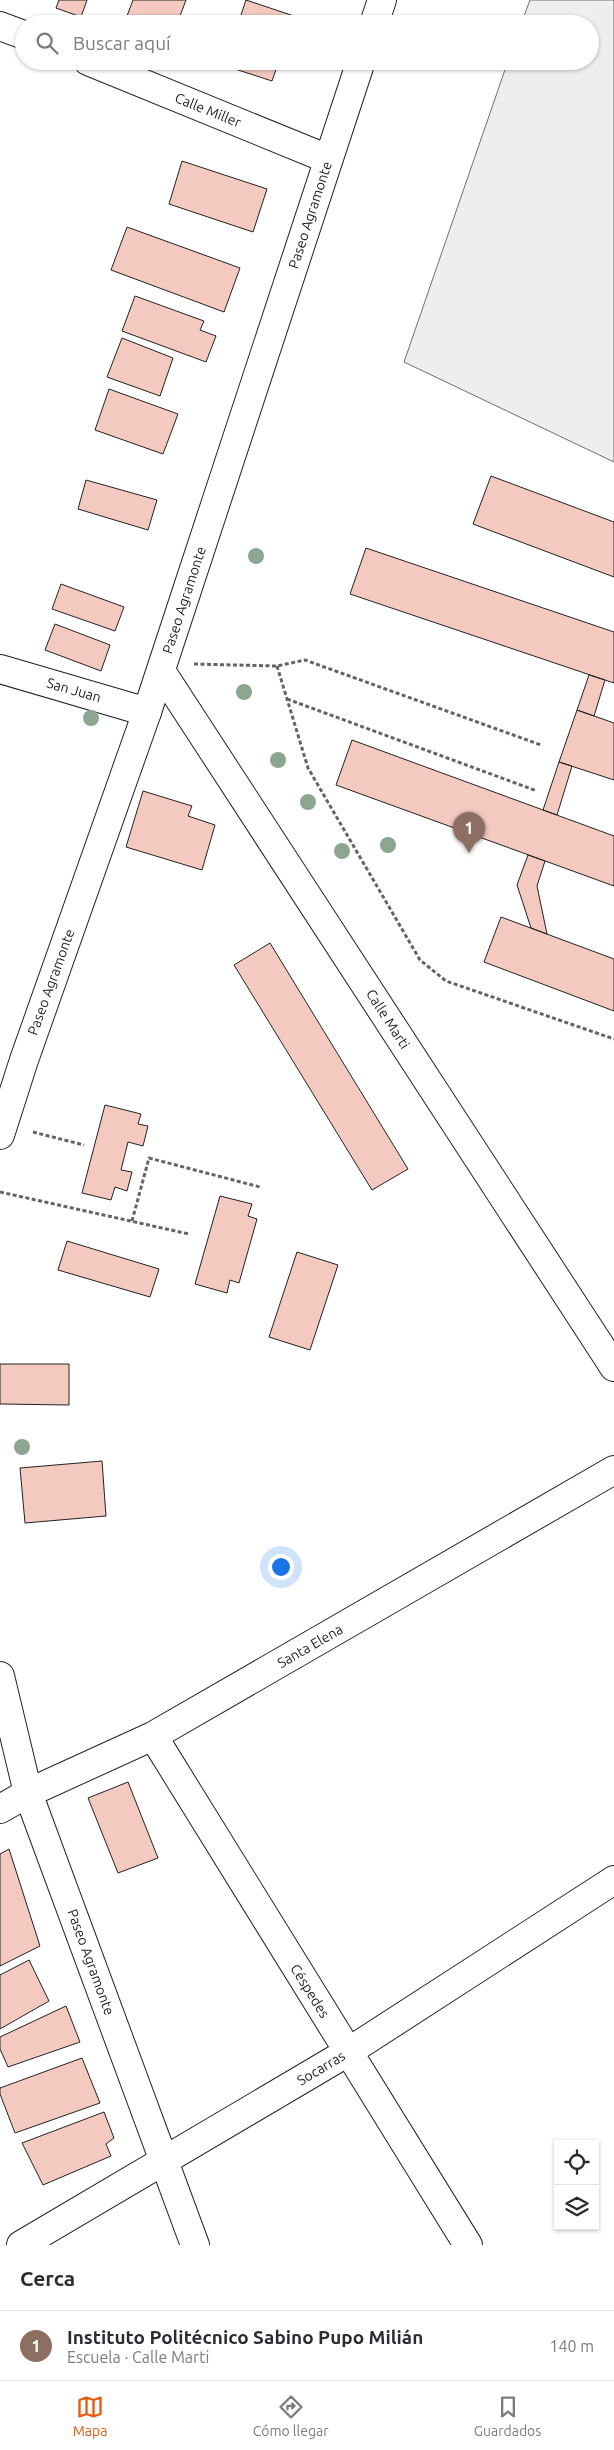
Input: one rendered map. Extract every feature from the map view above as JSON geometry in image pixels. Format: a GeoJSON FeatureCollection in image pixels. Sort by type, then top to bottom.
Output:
{"type":"FeatureCollection","features":[{"type":"Feature","properties":{"kind":"street"},"geometry":{"type":"LineString","coordinates":[[377,15],[382,0]]}},
{"type":"Feature","properties":{"kind":"street"},"geometry":{"type":"LineString","coordinates":[[0,26],[15,32]]}},
{"type":"Feature","properties":{"kind":"street","name":"Calle Miller"},"geometry":{"type":"LineString","coordinates":[[110,70],[328,159]]}},
{"type":"Feature","properties":{"kind":"street","name":"Paseo Agramonte"},"geometry":{"type":"LineString","coordinates":[[2,1130],[24,1060],[147,712],[359,70]]}},
{"type":"Feature","properties":{"kind":"street","name":"Calle Marti"},"geometry":{"type":"LineString","coordinates":[[163,663],[614,1367]]}},
{"type":"Feature","properties":{"kind":"street","name":"San Juan"},"geometry":{"type":"LineString","coordinates":[[0,669],[147,712]]}},
{"type":"Feature","properties":{"kind":"street","name":"Santa Elena"},"geometry":{"type":"LineString","coordinates":[[0,1809],[28,1793],[153,1736],[614,1470]]}},
{"type":"Feature","properties":{"kind":"street","name":"Paseo Agramonte"},"geometry":{"type":"LineString","coordinates":[[0,1676],[28,1793],[195,2245]]}},
{"type":"Feature","properties":{"kind":"street","name":"Céspedes"},"geometry":{"type":"LineString","coordinates":[[153,1736],[468,2245]]}},
{"type":"Feature","properties":{"kind":"street","name":"Socarras"},"geometry":{"type":"LineString","coordinates":[[21,2245],[348,2052],[614,1880]]}},
{"type":"Feature","properties":{"kind":"path"},"geometry":{"type":"LineString","coordinates":[[163,663],[277,666],[305,660],[541,745]]}},
{"type":"Feature","properties":{"kind":"path"},"geometry":{"type":"LineString","coordinates":[[277,666],[308,768],[420,960],[446,981],[614,1039]]}},
{"type":"Feature","properties":{"kind":"path"},"geometry":{"type":"LineString","coordinates":[[287,699],[536,791]]}},
{"type":"Feature","properties":{"kind":"path"},"geometry":{"type":"LineString","coordinates":[[2,1130],[84,1145]]}},
{"type":"Feature","properties":{"kind":"path"},"geometry":{"type":"LineString","coordinates":[[132,1221],[149,1158],[260,1187]]}},
{"type":"Feature","properties":{"kind":"path"},"geometry":{"type":"LineString","coordinates":[[0,1192],[189,1234]]}},
{"type":"Feature","properties":{"kind":"shaded area"},"geometry":{"type":"Polygon","coordinates":[[[530,0],[614,0],[614,462],[404,362],[505,70],[599,70],[599,15],[524,15],[530,0]]]}},
{"type":"Feature","properties":{"kind":"building"},"geometry":{"type":"Polygon","coordinates":[[[59,0],[87,0],[82,15],[75,15],[56,8],[59,0]]]}},
{"type":"Feature","properties":{"kind":"building"},"geometry":{"type":"Polygon","coordinates":[[[133,0],[186,0],[180,15],[127,15],[133,0]]]}},
{"type":"Feature","properties":{"kind":"building"},"geometry":{"type":"Polygon","coordinates":[[[246,0],[291,15],[241,15],[246,0]]]}},
{"type":"Feature","properties":{"kind":"building"},"geometry":{"type":"Polygon","coordinates":[[[238,70],[276,70],[272,81],[238,70]]]}},
{"type":"Feature","properties":{"kind":"building"},"geometry":{"type":"Polygon","coordinates":[[[182,161],[267,189],[253,232],[169,204],[182,161]]]}},
{"type":"Feature","properties":{"kind":"building"},"geometry":{"type":"Polygon","coordinates":[[[127,227],[240,268],[224,312],[111,270],[127,227]]]}},
{"type":"Feature","properties":{"kind":"building"},"geometry":{"type":"Polygon","coordinates":[[[135,296],[204,321],[200,330],[216,336],[206,362],[122,331],[135,296]]]}},
{"type":"Feature","properties":{"kind":"building"},"geometry":{"type":"Polygon","coordinates":[[[122,338],[173,358],[160,396],[107,377],[122,338]]]}},
{"type":"Feature","properties":{"kind":"building"},"geometry":{"type":"Polygon","coordinates":[[[109,389],[178,414],[163,454],[95,430],[109,389]]]}},
{"type":"Feature","properties":{"kind":"building"},"geometry":{"type":"Polygon","coordinates":[[[491,476],[614,522],[614,577],[473,524],[491,476]]]}},
{"type":"Feature","properties":{"kind":"building"},"geometry":{"type":"Polygon","coordinates":[[[86,480],[157,500],[148,530],[78,509],[86,480]]]}},
{"type":"Feature","properties":{"kind":"building"},"geometry":{"type":"Polygon","coordinates":[[[366,548],[614,632],[614,683],[350,594],[366,548]]]}},
{"type":"Feature","properties":{"kind":"building"},"geometry":{"type":"Polygon","coordinates":[[[61,584],[124,607],[115,631],[52,609],[61,584]]]}},
{"type":"Feature","properties":{"kind":"building"},"geometry":{"type":"Polygon","coordinates":[[[55,624],[110,645],[101,671],[45,650],[55,624]]]}},
{"type":"Feature","properties":{"kind":"building"},"geometry":{"type":"Polygon","coordinates":[[[589,675],[605,680],[594,716],[577,710],[589,675]]]}},
{"type":"Feature","properties":{"kind":"building"},"geometry":{"type":"Polygon","coordinates":[[[577,710],[614,723],[614,780],[559,762],[577,710]]]}},
{"type":"Feature","properties":{"kind":"building"},"geometry":{"type":"Polygon","coordinates":[[[352,740],[614,836],[614,886],[336,785],[352,740]]]}},
{"type":"Feature","properties":{"kind":"building"},"geometry":{"type":"Polygon","coordinates":[[[559,762],[572,766],[557,815],[543,810],[559,762]]]}},
{"type":"Feature","properties":{"kind":"building"},"geometry":{"type":"Polygon","coordinates":[[[143,791],[192,806],[188,816],[215,825],[202,870],[126,847],[143,791]]]}},
{"type":"Feature","properties":{"kind":"building"},"geometry":{"type":"Polygon","coordinates":[[[528,855],[545,861],[537,886],[547,934],[531,928],[517,885],[528,855]]]}},
{"type":"Feature","properties":{"kind":"building"},"geometry":{"type":"Polygon","coordinates":[[[501,917],[614,959],[614,1011],[484,962],[501,917]]]}},
{"type":"Feature","properties":{"kind":"building"},"geometry":{"type":"Polygon","coordinates":[[[270,943],[408,1169],[372,1190],[234,965],[270,943]]]}},
{"type":"Feature","properties":{"kind":"building"},"geometry":{"type":"Polygon","coordinates":[[[105,1105],[141,1114],[138,1124],[148,1126],[143,1146],[128,1142],[121,1170],[132,1172],[127,1191],[115,1187],[111,1200],[82,1193],[105,1105]]]}},
{"type":"Feature","properties":{"kind":"building"},"geometry":{"type":"Polygon","coordinates":[[[220,1196],[252,1204],[248,1216],[257,1219],[239,1283],[230,1280],[227,1293],[195,1284],[220,1196]]]}},
{"type":"Feature","properties":{"kind":"building"},"geometry":{"type":"Polygon","coordinates":[[[67,1241],[159,1269],[150,1297],[58,1270],[67,1241]]]}},
{"type":"Feature","properties":{"kind":"building"},"geometry":{"type":"Polygon","coordinates":[[[297,1252],[338,1265],[310,1350],[269,1337],[297,1252]]]}},
{"type":"Feature","properties":{"kind":"building"},"geometry":{"type":"Polygon","coordinates":[[[0,1364],[69,1364],[69,1405],[0,1404],[0,1364]]]}},
{"type":"Feature","properties":{"kind":"building"},"geometry":{"type":"Polygon","coordinates":[[[102,1461],[106,1516],[25,1523],[20,1468],[102,1461]]]}},
{"type":"Feature","properties":{"kind":"building"},"geometry":{"type":"Polygon","coordinates":[[[128,1782],[158,1858],[118,1873],[88,1798],[128,1782]]]}},
{"type":"Feature","properties":{"kind":"building"},"geometry":{"type":"Polygon","coordinates":[[[9,1849],[40,1946],[0,1966],[0,1854],[9,1849]]]}},
{"type":"Feature","properties":{"kind":"building"},"geometry":{"type":"Polygon","coordinates":[[[29,1960],[49,2001],[0,2029],[0,1975],[29,1960]]]}},
{"type":"Feature","properties":{"kind":"building"},"geometry":{"type":"Polygon","coordinates":[[[66,2006],[80,2042],[8,2067],[0,2049],[0,2037],[66,2006]]]}},
{"type":"Feature","properties":{"kind":"building"},"geometry":{"type":"Polygon","coordinates":[[[82,2058],[100,2103],[15,2133],[0,2094],[0,2088],[82,2058]]]}},
{"type":"Feature","properties":{"kind":"building"},"geometry":{"type":"Polygon","coordinates":[[[104,2112],[114,2138],[106,2144],[111,2156],[43,2185],[22,2143],[104,2112]]]}},
{"type":"Feature","properties":{"kind":"place","name":"Instituto Politécnico Sabino Pupo Milián"},"geometry":{"type":"Point","coordinates":[469,853]}}]}
